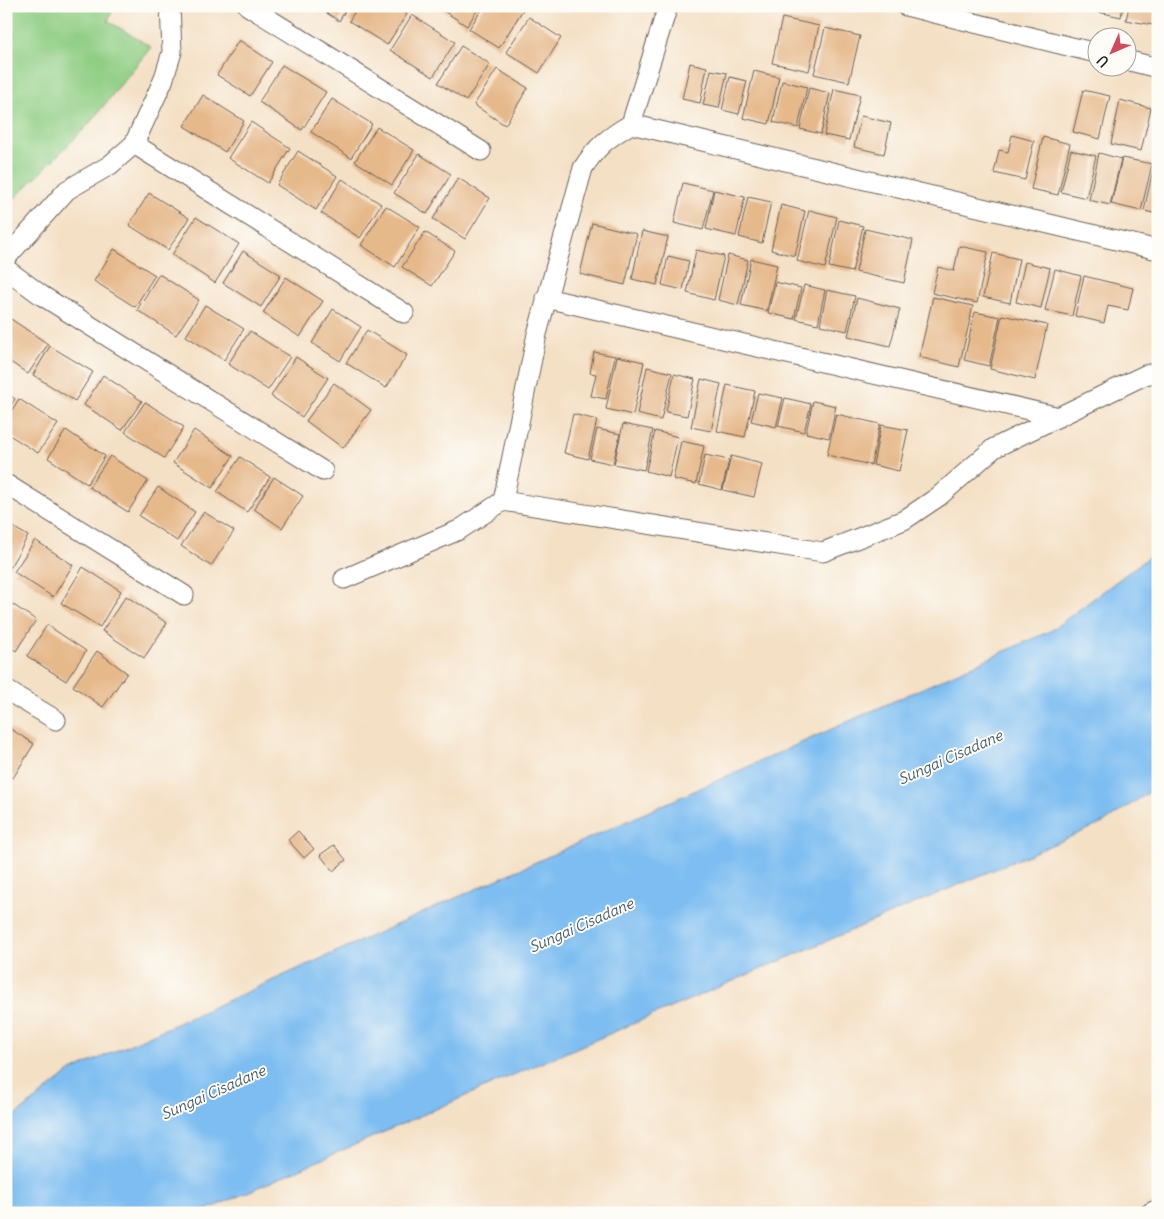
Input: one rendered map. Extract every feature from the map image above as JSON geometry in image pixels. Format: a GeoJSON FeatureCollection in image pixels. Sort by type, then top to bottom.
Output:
{"type":"FeatureCollection","features":[{"type":"Feature","properties":{"kind":"street"},"geometry":{"type":"LineString","coordinates":[[6,258],[67,190],[110,165],[134,144],[162,81],[172,52],[170,6]]}},
{"type":"Feature","properties":{"kind":"street"},"geometry":{"type":"LineString","coordinates":[[248,6],[481,151]]}},
{"type":"Feature","properties":{"kind":"street"},"geometry":{"type":"LineString","coordinates":[[503,501],[537,334],[583,168],[593,153],[612,135],[631,124],[668,6]]}},
{"type":"Feature","properties":{"kind":"street"},"geometry":{"type":"LineString","coordinates":[[906,6],[1086,51]]}},
{"type":"Feature","properties":{"kind":"street"},"geometry":{"type":"LineString","coordinates":[[1136,62],[1158,68]]}},
{"type":"Feature","properties":{"kind":"street"},"geometry":{"type":"LineString","coordinates":[[631,124],[1158,250]]}},
{"type":"Feature","properties":{"kind":"street"},"geometry":{"type":"LineString","coordinates":[[134,144],[404,314]]}},
{"type":"Feature","properties":{"kind":"street"},"geometry":{"type":"LineString","coordinates":[[6,269],[41,294],[323,471]]}},
{"type":"Feature","properties":{"kind":"street"},"geometry":{"type":"LineString","coordinates":[[546,298],[1059,417]]}},
{"type":"Feature","properties":{"kind":"street"},"geometry":{"type":"LineString","coordinates":[[344,579],[459,530],[503,501],[823,552],[904,520],[938,497],[994,448],[1145,375],[1158,372]]}},
{"type":"Feature","properties":{"kind":"street"},"geometry":{"type":"LineString","coordinates":[[6,484],[184,595]]}},
{"type":"Feature","properties":{"kind":"street"},"geometry":{"type":"LineString","coordinates":[[6,690],[56,720]]}},
{"type":"Feature","properties":{"kind":"street"},"geometry":{"type":"LineString","coordinates":[[1150,1213],[1158,1209]]}},
{"type":"Feature","properties":{"kind":"green space"},"geometry":{"type":"Polygon","coordinates":[[[6,6],[114,6],[108,21],[151,47],[88,125],[6,207],[6,6]]]}},
{"type":"Feature","properties":{"kind":"water","name":"Sungai Cisadane"},"geometry":{"type":"Polygon","coordinates":[[[1158,550],[1158,786],[1103,823],[520,1072],[200,1213],[6,1213],[6,1123],[71,1071],[1052,630],[1158,550]]]}},
{"type":"Feature","properties":{"kind":"building"},"geometry":{"type":"Polygon","coordinates":[[[316,6],[348,6],[339,21],[316,6]]]}},
{"type":"Feature","properties":{"kind":"building"},"geometry":{"type":"Polygon","coordinates":[[[358,6],[395,6],[407,14],[387,45],[349,21],[358,6]]]}},
{"type":"Feature","properties":{"kind":"building"},"geometry":{"type":"Polygon","coordinates":[[[436,6],[480,6],[467,26],[436,6]]]}},
{"type":"Feature","properties":{"kind":"building"},"geometry":{"type":"Polygon","coordinates":[[[484,6],[520,6],[524,8],[499,48],[469,29],[484,6]]]}},
{"type":"Feature","properties":{"kind":"building"},"geometry":{"type":"Polygon","coordinates":[[[1095,6],[1123,6],[1121,17],[1094,11],[1095,6]]]}},
{"type":"Feature","properties":{"kind":"building"},"geometry":{"type":"Polygon","coordinates":[[[1129,6],[1157,6],[1153,25],[1126,20],[1129,6]]]}},
{"type":"Feature","properties":{"kind":"building"},"geometry":{"type":"Polygon","coordinates":[[[412,15],[455,42],[433,77],[390,50],[412,15]]]}},
{"type":"Feature","properties":{"kind":"building"},"geometry":{"type":"Polygon","coordinates":[[[529,17],[561,38],[539,73],[506,52],[529,17]]]}},
{"type":"Feature","properties":{"kind":"building"},"geometry":{"type":"Polygon","coordinates":[[[782,18],[819,26],[809,71],[772,63],[782,18]]]}},
{"type":"Feature","properties":{"kind":"building"},"geometry":{"type":"Polygon","coordinates":[[[825,28],[860,36],[849,82],[814,74],[825,28]]]}},
{"type":"Feature","properties":{"kind":"building"},"geometry":{"type":"Polygon","coordinates":[[[239,40],[272,62],[250,96],[217,75],[239,40]]]}},
{"type":"Feature","properties":{"kind":"building"},"geometry":{"type":"Polygon","coordinates":[[[461,46],[490,64],[466,101],[438,83],[461,46]]]}},
{"type":"Feature","properties":{"kind":"building"},"geometry":{"type":"Polygon","coordinates":[[[690,63],[707,67],[700,103],[682,99],[690,63]]]}},
{"type":"Feature","properties":{"kind":"building"},"geometry":{"type":"Polygon","coordinates":[[[282,65],[326,92],[302,130],[259,102],[282,65]]]}},
{"type":"Feature","properties":{"kind":"building"},"geometry":{"type":"Polygon","coordinates":[[[497,69],[528,88],[505,125],[474,105],[497,69]]]}},
{"type":"Feature","properties":{"kind":"building"},"geometry":{"type":"Polygon","coordinates":[[[711,70],[727,73],[719,108],[703,105],[711,70]]]}},
{"type":"Feature","properties":{"kind":"building"},"geometry":{"type":"Polygon","coordinates":[[[754,71],[779,77],[769,124],[743,118],[754,71]]]}},
{"type":"Feature","properties":{"kind":"building"},"geometry":{"type":"Polygon","coordinates":[[[730,77],[747,81],[739,114],[722,110],[730,77]]]}},
{"type":"Feature","properties":{"kind":"building"},"geometry":{"type":"Polygon","coordinates":[[[782,81],[807,87],[798,128],[773,122],[782,81]]]}},
{"type":"Feature","properties":{"kind":"building"},"geometry":{"type":"Polygon","coordinates":[[[809,88],[830,93],[821,134],[800,129],[809,88]]]}},
{"type":"Feature","properties":{"kind":"building"},"geometry":{"type":"Polygon","coordinates":[[[834,89],[860,95],[849,140],[824,135],[834,89]]]}},
{"type":"Feature","properties":{"kind":"building"},"geometry":{"type":"Polygon","coordinates":[[[1083,90],[1110,96],[1100,139],[1073,132],[1083,90]]]}},
{"type":"Feature","properties":{"kind":"building"},"geometry":{"type":"Polygon","coordinates":[[[203,95],[244,121],[225,152],[184,126],[203,95]]]}},
{"type":"Feature","properties":{"kind":"building"},"geometry":{"type":"Polygon","coordinates":[[[332,99],[372,124],[351,158],[311,132],[332,99]]]}},
{"type":"Feature","properties":{"kind":"building"},"geometry":{"type":"Polygon","coordinates":[[[1120,100],[1151,108],[1141,151],[1111,144],[1120,100]]]}},
{"type":"Feature","properties":{"kind":"building"},"geometry":{"type":"Polygon","coordinates":[[[861,116],[891,123],[884,154],[854,147],[861,116]]]}},
{"type":"Feature","properties":{"kind":"building"},"geometry":{"type":"Polygon","coordinates":[[[251,122],[290,148],[268,183],[228,158],[251,122]]]}},
{"type":"Feature","properties":{"kind":"building"},"geometry":{"type":"Polygon","coordinates":[[[377,127],[414,150],[392,185],[355,161],[377,127]]]}},
{"type":"Feature","properties":{"kind":"building"},"geometry":{"type":"Polygon","coordinates":[[[1012,135],[1034,141],[1025,180],[994,173],[999,150],[1008,152],[1012,135]]]}},
{"type":"Feature","properties":{"kind":"building"},"geometry":{"type":"Polygon","coordinates":[[[1043,137],[1070,144],[1058,195],[1031,189],[1043,137]]]}},
{"type":"Feature","properties":{"kind":"building"},"geometry":{"type":"Polygon","coordinates":[[[1071,150],[1096,156],[1086,198],[1061,192],[1071,150]]]}},
{"type":"Feature","properties":{"kind":"building"},"geometry":{"type":"Polygon","coordinates":[[[298,151],[337,176],[316,210],[277,185],[298,151]]]}},
{"type":"Feature","properties":{"kind":"building"},"geometry":{"type":"Polygon","coordinates":[[[1099,153],[1121,159],[1110,205],[1089,200],[1099,153]]]}},
{"type":"Feature","properties":{"kind":"building"},"geometry":{"type":"Polygon","coordinates":[[[419,154],[451,174],[427,214],[394,193],[419,154]]]}},
{"type":"Feature","properties":{"kind":"building"},"geometry":{"type":"Polygon","coordinates":[[[1122,158],[1152,164],[1141,211],[1111,204],[1122,158]]]}},
{"type":"Feature","properties":{"kind":"building"},"geometry":{"type":"Polygon","coordinates":[[[1155,160],[1158,161],[1158,214],[1144,211],[1155,160]]]}},
{"type":"Feature","properties":{"kind":"building"},"geometry":{"type":"Polygon","coordinates":[[[458,178],[490,198],[465,239],[433,219],[458,178]]]}},
{"type":"Feature","properties":{"kind":"building"},"geometry":{"type":"Polygon","coordinates":[[[342,179],[381,204],[360,238],[321,213],[342,179]]]}},
{"type":"Feature","properties":{"kind":"building"},"geometry":{"type":"Polygon","coordinates":[[[683,183],[713,190],[703,230],[674,223],[683,183]]]}},
{"type":"Feature","properties":{"kind":"building"},"geometry":{"type":"Polygon","coordinates":[[[714,190],[745,197],[736,236],[706,229],[714,190]]]}},
{"type":"Feature","properties":{"kind":"building"},"geometry":{"type":"Polygon","coordinates":[[[149,193],[189,218],[168,250],[129,225],[149,193]]]}},
{"type":"Feature","properties":{"kind":"building"},"geometry":{"type":"Polygon","coordinates":[[[748,197],[771,202],[762,243],[739,237],[748,197]]]}},
{"type":"Feature","properties":{"kind":"building"},"geometry":{"type":"Polygon","coordinates":[[[781,205],[805,211],[795,256],[771,250],[781,205]]]}},
{"type":"Feature","properties":{"kind":"building"},"geometry":{"type":"Polygon","coordinates":[[[386,206],[420,227],[395,267],[361,245],[386,206]]]}},
{"type":"Feature","properties":{"kind":"building"},"geometry":{"type":"Polygon","coordinates":[[[809,210],[837,217],[825,268],[797,261],[809,210]]]}},
{"type":"Feature","properties":{"kind":"building"},"geometry":{"type":"Polygon","coordinates":[[[196,217],[239,244],[215,283],[172,255],[196,217]]]}},
{"type":"Feature","properties":{"kind":"building"},"geometry":{"type":"Polygon","coordinates":[[[839,220],[863,226],[852,272],[829,267],[839,220]]]}},
{"type":"Feature","properties":{"kind":"building"},"geometry":{"type":"Polygon","coordinates":[[[592,223],[637,234],[625,285],[580,274],[592,223]]]}},
{"type":"Feature","properties":{"kind":"building"},"geometry":{"type":"Polygon","coordinates":[[[865,229],[913,240],[904,283],[856,272],[865,229]]]}},
{"type":"Feature","properties":{"kind":"building"},"geometry":{"type":"Polygon","coordinates":[[[642,231],[668,237],[657,285],[632,279],[642,231]]]}},
{"type":"Feature","properties":{"kind":"building"},"geometry":{"type":"Polygon","coordinates":[[[425,232],[455,251],[432,286],[402,267],[425,232]]]}},
{"type":"Feature","properties":{"kind":"building"},"geometry":{"type":"Polygon","coordinates":[[[959,246],[988,252],[977,303],[932,293],[938,267],[954,271],[959,246]]]}},
{"type":"Feature","properties":{"kind":"building"},"geometry":{"type":"Polygon","coordinates":[[[114,249],[155,275],[135,307],[94,281],[114,249]]]}},
{"type":"Feature","properties":{"kind":"building"},"geometry":{"type":"Polygon","coordinates":[[[696,250],[724,256],[714,300],[687,293],[696,250]]]}},
{"type":"Feature","properties":{"kind":"building"},"geometry":{"type":"Polygon","coordinates":[[[243,251],[281,275],[261,307],[223,283],[243,251]]]}},
{"type":"Feature","properties":{"kind":"building"},"geometry":{"type":"Polygon","coordinates":[[[993,253],[1019,259],[1010,303],[983,297],[993,253]]]}},
{"type":"Feature","properties":{"kind":"building"},"geometry":{"type":"Polygon","coordinates":[[[728,255],[748,260],[738,305],[718,300],[728,255]]]}},
{"type":"Feature","properties":{"kind":"building"},"geometry":{"type":"Polygon","coordinates":[[[668,256],[689,261],[683,290],[662,285],[668,256]]]}},
{"type":"Feature","properties":{"kind":"building"},"geometry":{"type":"Polygon","coordinates":[[[751,259],[777,265],[767,311],[741,305],[751,259]]]}},
{"type":"Feature","properties":{"kind":"building"},"geometry":{"type":"Polygon","coordinates":[[[1025,262],[1050,268],[1041,308],[1016,302],[1025,262]]]}},
{"type":"Feature","properties":{"kind":"building"},"geometry":{"type":"Polygon","coordinates":[[[1055,269],[1081,276],[1072,316],[1045,310],[1055,269]]]}},
{"type":"Feature","properties":{"kind":"building"},"geometry":{"type":"Polygon","coordinates":[[[159,274],[199,300],[176,335],[137,310],[159,274]]]}},
{"type":"Feature","properties":{"kind":"building"},"geometry":{"type":"Polygon","coordinates":[[[1084,276],[1133,288],[1128,310],[1108,306],[1104,323],[1075,316],[1084,276]]]}},
{"type":"Feature","properties":{"kind":"building"},"geometry":{"type":"Polygon","coordinates":[[[286,277],[323,301],[300,337],[263,313],[286,277]]]}},
{"type":"Feature","properties":{"kind":"building"},"geometry":{"type":"Polygon","coordinates":[[[775,282],[801,288],[794,319],[768,313],[775,282]]]}},
{"type":"Feature","properties":{"kind":"building"},"geometry":{"type":"Polygon","coordinates":[[[804,285],[825,290],[818,324],[796,319],[804,285]]]}},
{"type":"Feature","properties":{"kind":"building"},"geometry":{"type":"Polygon","coordinates":[[[827,290],[855,296],[847,331],[820,325],[827,290]]]}},
{"type":"Feature","properties":{"kind":"building"},"geometry":{"type":"Polygon","coordinates":[[[933,297],[973,306],[959,367],[919,357],[933,297]]]}},
{"type":"Feature","properties":{"kind":"building"},"geometry":{"type":"Polygon","coordinates":[[[857,298],[900,309],[890,346],[848,336],[857,298]]]}},
{"type":"Feature","properties":{"kind":"building"},"geometry":{"type":"Polygon","coordinates":[[[205,305],[244,329],[224,360],[186,336],[205,305]]]}},
{"type":"Feature","properties":{"kind":"building"},"geometry":{"type":"Polygon","coordinates":[[[333,309],[361,327],[340,361],[312,343],[333,309]]]}},
{"type":"Feature","properties":{"kind":"building"},"geometry":{"type":"Polygon","coordinates":[[[975,312],[1000,317],[989,366],[964,360],[975,312]]]}},
{"type":"Feature","properties":{"kind":"building"},"geometry":{"type":"Polygon","coordinates":[[[1002,315],[1047,325],[1035,380],[990,369],[1002,315]]]}},
{"type":"Feature","properties":{"kind":"building"},"geometry":{"type":"Polygon","coordinates":[[[11,319],[48,344],[28,374],[6,359],[6,326],[11,319]]]}},
{"type":"Feature","properties":{"kind":"building"},"geometry":{"type":"Polygon","coordinates":[[[367,330],[407,355],[386,388],[346,363],[367,330]]]}},
{"type":"Feature","properties":{"kind":"building"},"geometry":{"type":"Polygon","coordinates":[[[250,331],[290,357],[268,390],[228,364],[250,331]]]}},
{"type":"Feature","properties":{"kind":"building"},"geometry":{"type":"Polygon","coordinates":[[[50,346],[93,372],[75,401],[33,375],[50,346]]]}},
{"type":"Feature","properties":{"kind":"building"},"geometry":{"type":"Polygon","coordinates":[[[594,352],[615,356],[606,399],[591,396],[596,374],[590,373],[594,352]]]}},
{"type":"Feature","properties":{"kind":"building"},"geometry":{"type":"Polygon","coordinates":[[[617,356],[644,362],[633,415],[606,409],[617,356]]]}},
{"type":"Feature","properties":{"kind":"building"},"geometry":{"type":"Polygon","coordinates":[[[296,357],[328,378],[302,417],[271,396],[296,357]]]}},
{"type":"Feature","properties":{"kind":"building"},"geometry":{"type":"Polygon","coordinates":[[[647,367],[672,373],[661,420],[637,414],[647,367]]]}},
{"type":"Feature","properties":{"kind":"building"},"geometry":{"type":"Polygon","coordinates":[[[674,374],[695,379],[687,416],[666,412],[674,374]]]}},
{"type":"Feature","properties":{"kind":"building"},"geometry":{"type":"Polygon","coordinates":[[[103,375],[142,401],[122,430],[84,405],[103,375]]]}},
{"type":"Feature","properties":{"kind":"building"},"geometry":{"type":"Polygon","coordinates":[[[701,379],[721,384],[711,431],[691,427],[701,379]]]}},
{"type":"Feature","properties":{"kind":"building"},"geometry":{"type":"Polygon","coordinates":[[[334,383],[371,410],[343,448],[306,421],[334,383]]]}},
{"type":"Feature","properties":{"kind":"building"},"geometry":{"type":"Polygon","coordinates":[[[727,385],[755,391],[745,437],[717,431],[727,385]]]}},
{"type":"Feature","properties":{"kind":"building"},"geometry":{"type":"Polygon","coordinates":[[[6,393],[15,399],[6,412],[6,393]]]}},
{"type":"Feature","properties":{"kind":"building"},"geometry":{"type":"Polygon","coordinates":[[[758,393],[783,398],[776,427],[751,421],[758,393]]]}},
{"type":"Feature","properties":{"kind":"building"},"geometry":{"type":"Polygon","coordinates":[[[785,398],[811,404],[804,432],[778,426],[785,398]]]}},
{"type":"Feature","properties":{"kind":"building"},"geometry":{"type":"Polygon","coordinates":[[[19,399],[58,424],[38,453],[6,433],[6,419],[19,399]]]}},
{"type":"Feature","properties":{"kind":"building"},"geometry":{"type":"Polygon","coordinates":[[[813,401],[836,406],[829,438],[806,433],[813,401]]]}},
{"type":"Feature","properties":{"kind":"building"},"geometry":{"type":"Polygon","coordinates":[[[145,402],[184,427],[164,458],[125,432],[145,402]]]}},
{"type":"Feature","properties":{"kind":"building"},"geometry":{"type":"Polygon","coordinates":[[[573,414],[597,420],[588,459],[564,453],[573,414]]]}},
{"type":"Feature","properties":{"kind":"building"},"geometry":{"type":"Polygon","coordinates":[[[836,414],[880,424],[871,465],[827,455],[836,414]]]}},
{"type":"Feature","properties":{"kind":"building"},"geometry":{"type":"Polygon","coordinates":[[[623,424],[653,430],[644,470],[614,464],[623,424]]]}},
{"type":"Feature","properties":{"kind":"building"},"geometry":{"type":"Polygon","coordinates":[[[881,425],[908,430],[899,471],[873,465],[881,425]]]}},
{"type":"Feature","properties":{"kind":"building"},"geometry":{"type":"Polygon","coordinates":[[[597,429],[620,434],[613,464],[590,459],[597,429]]]}},
{"type":"Feature","properties":{"kind":"building"},"geometry":{"type":"Polygon","coordinates":[[[66,430],[105,456],[87,484],[48,458],[66,430]]]}},
{"type":"Feature","properties":{"kind":"building"},"geometry":{"type":"Polygon","coordinates":[[[194,430],[233,456],[212,488],[173,463],[194,430]]]}},
{"type":"Feature","properties":{"kind":"building"},"geometry":{"type":"Polygon","coordinates":[[[655,431],[678,437],[669,477],[646,471],[655,431]]]}},
{"type":"Feature","properties":{"kind":"building"},"geometry":{"type":"Polygon","coordinates":[[[681,441],[704,446],[696,484],[673,479],[681,441]]]}},
{"type":"Feature","properties":{"kind":"building"},"geometry":{"type":"Polygon","coordinates":[[[705,455],[729,460],[722,490],[699,484],[705,455]]]}},
{"type":"Feature","properties":{"kind":"building"},"geometry":{"type":"Polygon","coordinates":[[[110,456],[148,481],[128,512],[89,487],[110,456]]]}},
{"type":"Feature","properties":{"kind":"building"},"geometry":{"type":"Polygon","coordinates":[[[731,456],[762,464],[754,497],[723,490],[731,456]]]}},
{"type":"Feature","properties":{"kind":"building"},"geometry":{"type":"Polygon","coordinates":[[[240,457],[270,477],[247,512],[217,492],[240,457]]]}},
{"type":"Feature","properties":{"kind":"building"},"geometry":{"type":"Polygon","coordinates":[[[274,477],[303,496],[282,528],[254,509],[274,477]]]}},
{"type":"Feature","properties":{"kind":"building"},"geometry":{"type":"Polygon","coordinates":[[[158,487],[195,512],[177,541],[139,516],[158,487]]]}},
{"type":"Feature","properties":{"kind":"building"},"geometry":{"type":"Polygon","coordinates":[[[204,512],[234,531],[211,566],[181,546],[204,512]]]}},
{"type":"Feature","properties":{"kind":"building"},"geometry":{"type":"Polygon","coordinates":[[[6,523],[28,536],[9,569],[6,568],[6,523]]]}},
{"type":"Feature","properties":{"kind":"building"},"geometry":{"type":"Polygon","coordinates":[[[35,540],[73,565],[53,597],[14,572],[35,540]]]}},
{"type":"Feature","properties":{"kind":"building"},"geometry":{"type":"Polygon","coordinates":[[[83,567],[121,591],[100,627],[61,603],[83,567]]]}},
{"type":"Feature","properties":{"kind":"building"},"geometry":{"type":"Polygon","coordinates":[[[126,596],[167,623],[144,658],[102,631],[126,596]]]}},
{"type":"Feature","properties":{"kind":"building"},"geometry":{"type":"Polygon","coordinates":[[[6,600],[36,620],[16,651],[6,644],[6,600]]]}},
{"type":"Feature","properties":{"kind":"building"},"geometry":{"type":"Polygon","coordinates":[[[47,625],[86,651],[66,681],[27,656],[47,625]]]}},
{"type":"Feature","properties":{"kind":"building"},"geometry":{"type":"Polygon","coordinates":[[[97,651],[127,673],[103,707],[73,686],[97,651]]]}},
{"type":"Feature","properties":{"kind":"building"},"geometry":{"type":"Polygon","coordinates":[[[6,726],[34,744],[13,778],[6,774],[6,726]]]}},
{"type":"Feature","properties":{"kind":"building"},"geometry":{"type":"Polygon","coordinates":[[[298,831],[314,849],[304,858],[288,840],[298,831]]]}},
{"type":"Feature","properties":{"kind":"building"},"geometry":{"type":"Polygon","coordinates":[[[334,845],[346,860],[333,871],[320,855],[334,845]]]}}]}
